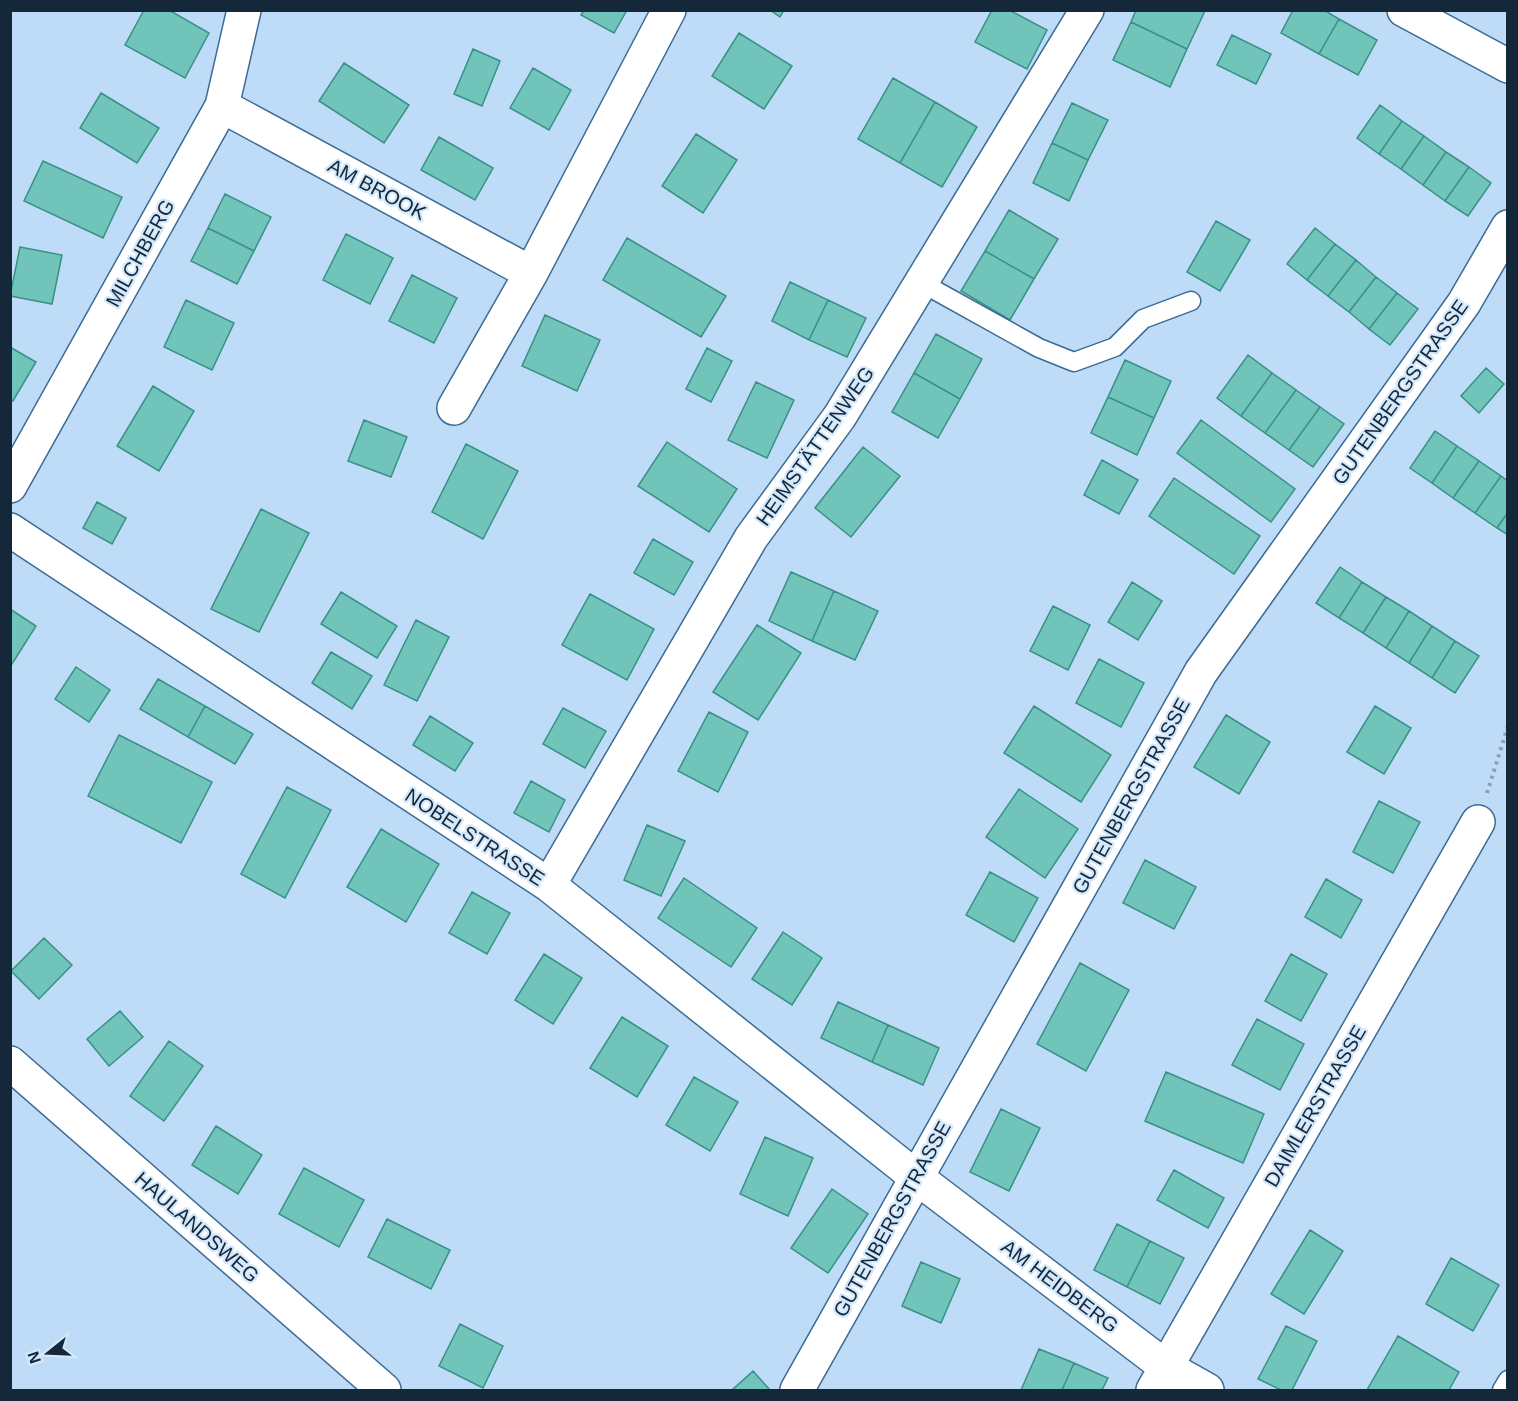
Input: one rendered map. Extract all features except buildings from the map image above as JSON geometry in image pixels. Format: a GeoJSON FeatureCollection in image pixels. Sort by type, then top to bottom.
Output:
{"type":"FeatureCollection","features":[{"type":"Feature","properties":{"kind":"street","name":"MILCHBERG"},"geometry":{"type":"LineString","coordinates":[[10,486],[222,106],[244,10]]}},
{"type":"Feature","properties":{"kind":"street"},"geometry":{"type":"LineString","coordinates":[[454,408],[531,273],[669,10]]}},
{"type":"Feature","properties":{"kind":"street","name":"HEIMSTÄTTENWEG"},"geometry":{"type":"LineString","coordinates":[[549,885],[751,538],[840,416],[1087,10]]}},
{"type":"Feature","properties":{"kind":"street"},"geometry":{"type":"LineString","coordinates":[[1404,10],[1508,66]]}},
{"type":"Feature","properties":{"kind":"street","name":"AM BROOK"},"geometry":{"type":"LineString","coordinates":[[222,106],[531,273]]}},
{"type":"Feature","properties":{"kind":"street","name":"GUTENBERGSTRASSE"},"geometry":{"type":"LineString","coordinates":[[796,1390],[1201,672],[1464,303],[1508,227]]}},
{"type":"Feature","properties":{"kind":"street","name":"NOBELSTRASSE"},"geometry":{"type":"LineString","coordinates":[[10,530],[549,885],[916,1177]]}},
{"type":"Feature","properties":{"kind":"street","name":"DAIMLERSTRASSE"},"geometry":{"type":"LineString","coordinates":[[1160,1379],[1478,822]]}},
{"type":"Feature","properties":{"kind":"street","name":"HAULANDSWEG"},"geometry":{"type":"LineString","coordinates":[[10,1063],[384,1390]]}},
{"type":"Feature","properties":{"kind":"street","name":"AM HEIDBERG"},"geometry":{"type":"LineString","coordinates":[[916,1177],[1160,1379],[1207,1390]]}},
{"type":"Feature","properties":{"kind":"lane"},"geometry":{"type":"LineString","coordinates":[[922,283],[1039,348],[1074,362],[1115,347],[1143,320],[1191,301]]}},
{"type":"Feature","properties":{"kind":"lane"},"geometry":{"type":"LineString","coordinates":[[1502,1390],[1508,1380]]}},
{"type":"Feature","properties":{"kind":"path"},"geometry":{"type":"LineString","coordinates":[[1478,822],[1508,726]]}}]}
